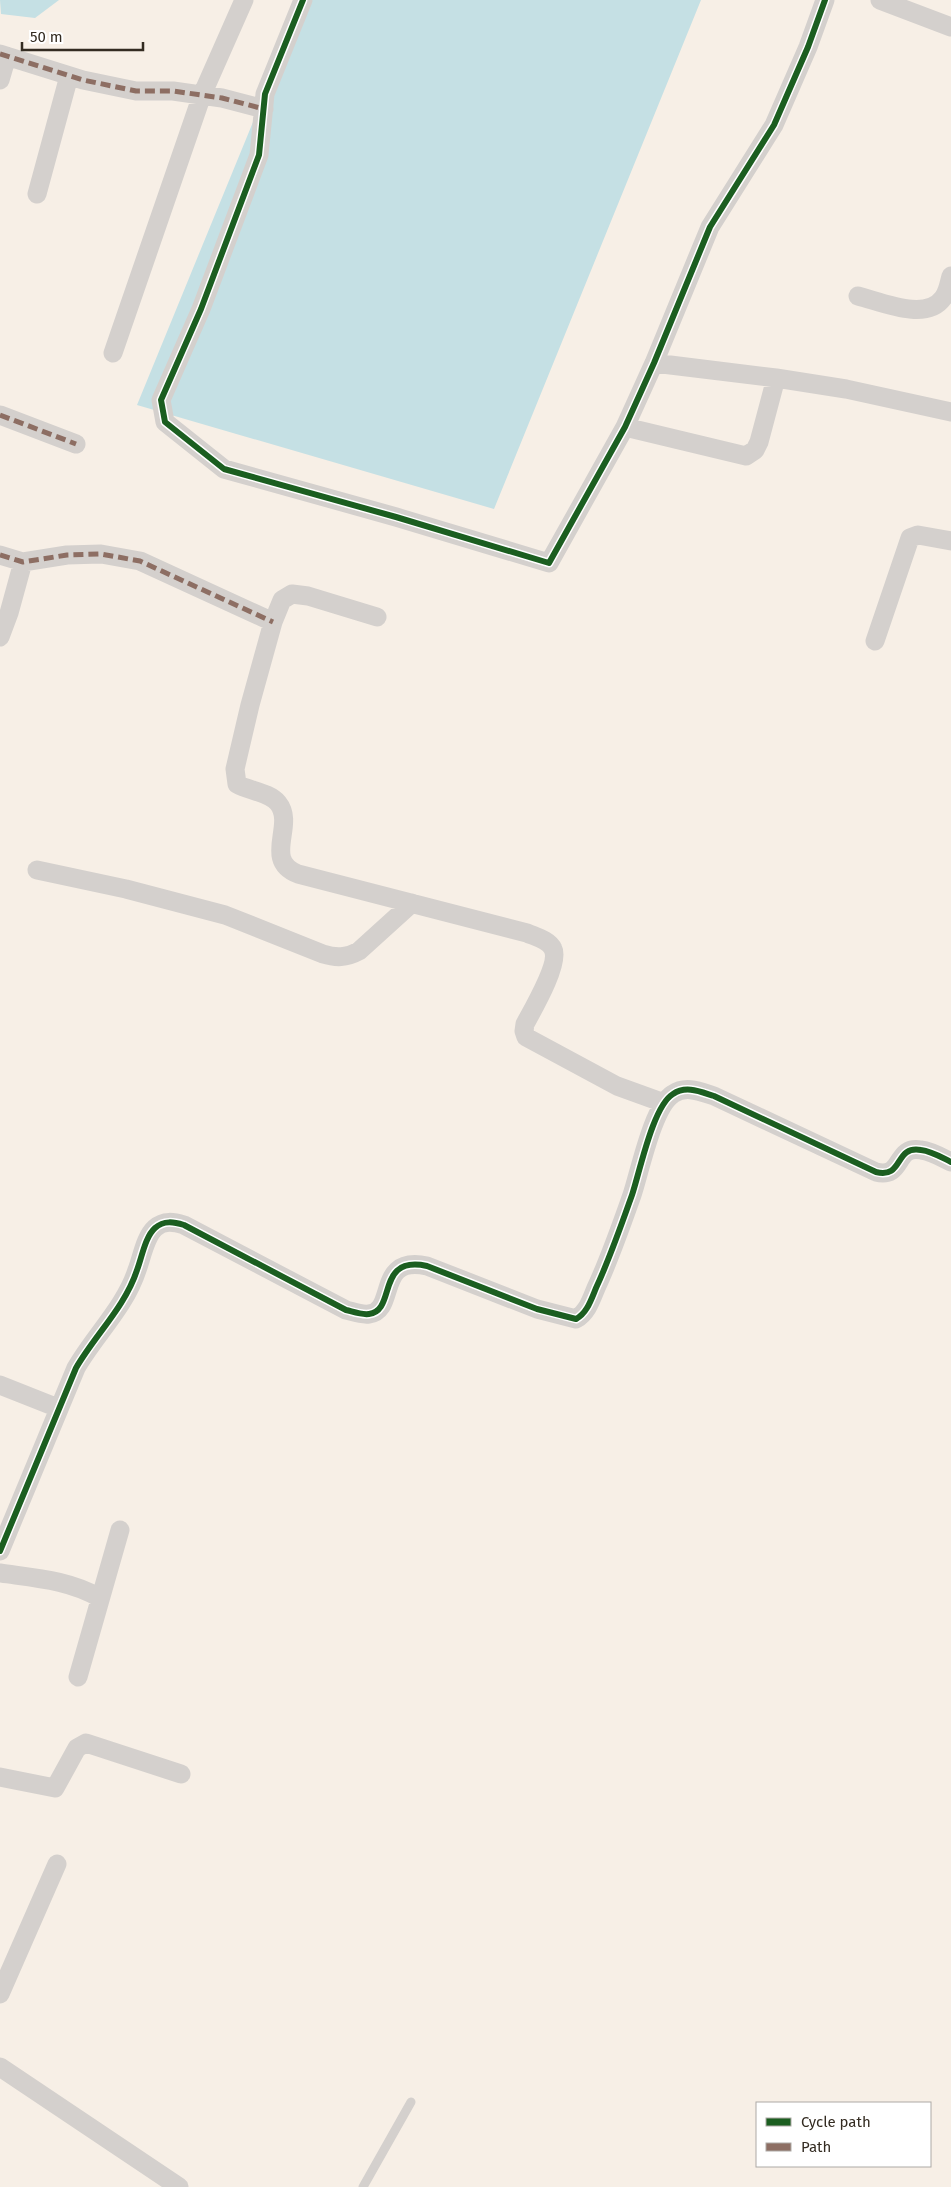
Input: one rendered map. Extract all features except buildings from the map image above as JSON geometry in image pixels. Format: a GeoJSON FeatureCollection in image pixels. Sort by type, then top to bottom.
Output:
{"type":"FeatureCollection","features":[{"type":"Feature","properties":{"kind":"street"},"geometry":{"type":"LineString","coordinates":[[113,353],[202,95],[244,0]]}},
{"type":"Feature","properties":{"kind":"street"},"geometry":{"type":"LineString","coordinates":[[303,0],[265,94],[259,155],[200,309],[161,400],[165,422],[224,469],[387,514],[549,563],[625,427],[654,363],[710,227],[774,125],[808,47],[825,0]]}},
{"type":"Feature","properties":{"kind":"street"},"geometry":{"type":"LineString","coordinates":[[880,0],[951,27]]}},
{"type":"Feature","properties":{"kind":"street"},"geometry":{"type":"LineString","coordinates":[[0,80],[3,55],[69,76],[136,91],[172,91],[202,95],[264,109]]}},
{"type":"Feature","properties":{"kind":"street"},"geometry":{"type":"LineString","coordinates":[[37,194],[69,76]]}},
{"type":"Feature","properties":{"kind":"street"},"geometry":{"type":"LineString","coordinates":[[858,296],[916,311],[930,309],[945,297],[951,276]]}},
{"type":"Feature","properties":{"kind":"street"},"geometry":{"type":"LineString","coordinates":[[654,363],[846,388],[951,412]]}},
{"type":"Feature","properties":{"kind":"street"},"geometry":{"type":"LineString","coordinates":[[625,427],[738,455],[751,454],[759,442],[776,378]]}},
{"type":"Feature","properties":{"kind":"street"},"geometry":{"type":"LineString","coordinates":[[0,416],[76,444]]}},
{"type":"Feature","properties":{"kind":"street"},"geometry":{"type":"LineString","coordinates":[[875,642],[910,538],[918,535],[951,541]]}},
{"type":"Feature","properties":{"kind":"street"},"geometry":{"type":"LineString","coordinates":[[0,554],[23,562],[67,555],[102,554],[140,561],[273,622]]}},
{"type":"Feature","properties":{"kind":"street"},"geometry":{"type":"LineString","coordinates":[[0,637],[9,613],[23,562]]}},
{"type":"Feature","properties":{"kind":"street"},"geometry":{"type":"LineString","coordinates":[[376,617],[308,596],[292,594],[282,600],[273,622],[235,769],[237,784],[274,799],[280,805],[283,813],[281,856],[283,866],[288,870],[527,934],[546,942],[553,948],[554,960],[524,1024],[526,1037],[617,1086],[664,1103]]}},
{"type":"Feature","properties":{"kind":"street"},"geometry":{"type":"LineString","coordinates":[[38,870],[126,889],[224,915],[323,954],[338,958],[350,956],[359,951],[412,903]]}},
{"type":"Feature","properties":{"kind":"street"},"geometry":{"type":"LineString","coordinates":[[0,1551],[58,1408],[80,1361],[120,1304],[136,1275],[150,1233],[157,1226],[165,1222],[184,1225],[346,1310],[359,1314],[371,1314],[379,1309],[396,1270],[407,1264],[414,1263],[427,1266],[537,1309],[576,1319],[586,1311],[600,1280],[632,1196],[657,1116],[664,1103],[673,1094],[683,1090],[695,1090],[714,1096],[883,1174],[894,1170],[902,1156],[912,1150],[924,1151],[951,1162]]}},
{"type":"Feature","properties":{"kind":"street"},"geometry":{"type":"LineString","coordinates":[[0,1385],[58,1408]]}},
{"type":"Feature","properties":{"kind":"street"},"geometry":{"type":"LineString","coordinates":[[78,1677],[120,1530]]}},
{"type":"Feature","properties":{"kind":"street"},"geometry":{"type":"LineString","coordinates":[[0,1573],[60,1582],[88,1590],[100,1598]]}},
{"type":"Feature","properties":{"kind":"street"},"geometry":{"type":"LineString","coordinates":[[0,1777],[55,1788],[77,1748],[86,1744],[182,1774]]}},
{"type":"Feature","properties":{"kind":"street"},"geometry":{"type":"LineString","coordinates":[[0,1994],[57,1864]]}},
{"type":"Feature","properties":{"kind":"street"},"geometry":{"type":"LineString","coordinates":[[0,2067],[179,2187]]}},
{"type":"Feature","properties":{"kind":"lane"},"geometry":{"type":"LineString","coordinates":[[363,2187],[412,2102]]}},
{"type":"Feature","properties":{"kind":"water"},"geometry":{"type":"Polygon","coordinates":[[[0,0],[59,0],[35,18],[1,14],[0,0]]]}},
{"type":"Feature","properties":{"kind":"water"},"geometry":{"type":"Polygon","coordinates":[[[303,0],[701,0],[494,509],[137,405],[303,0]]]}},
{"type":"Feature","properties":{"kind":"marked path"},"geometry":{"type":"LineString","coordinates":[[0,54],[83,80],[136,91],[173,91],[222,98],[264,109]]}},
{"type":"Feature","properties":{"kind":"marked path"},"geometry":{"type":"LineString","coordinates":[[0,415],[76,444]]}},
{"type":"Feature","properties":{"kind":"marked path"},"geometry":{"type":"LineString","coordinates":[[0,555],[23,562],[67,555],[101,554],[140,561],[273,622]]}},
{"type":"Feature","properties":{"kind":"cycle path"},"geometry":{"type":"LineString","coordinates":[[303,0],[265,94],[259,155],[201,309],[161,400],[165,422],[224,469],[396,517],[549,563],[625,427],[654,363],[710,227],[774,125],[808,47],[825,0]]}},
{"type":"Feature","properties":{"kind":"cycle path"},"geometry":{"type":"LineString","coordinates":[[0,1551],[76,1368],[125,1296],[132,1283],[149,1237],[158,1225],[165,1223],[184,1225],[346,1310],[358,1313],[369,1314],[377,1311],[383,1304],[393,1276],[400,1268],[411,1265],[427,1266],[537,1309],[576,1319],[588,1306],[611,1254],[659,1111],[666,1101],[678,1091],[694,1090],[714,1096],[876,1172],[885,1173],[891,1171],[902,1157],[912,1150],[936,1154],[951,1162]]}}]}
